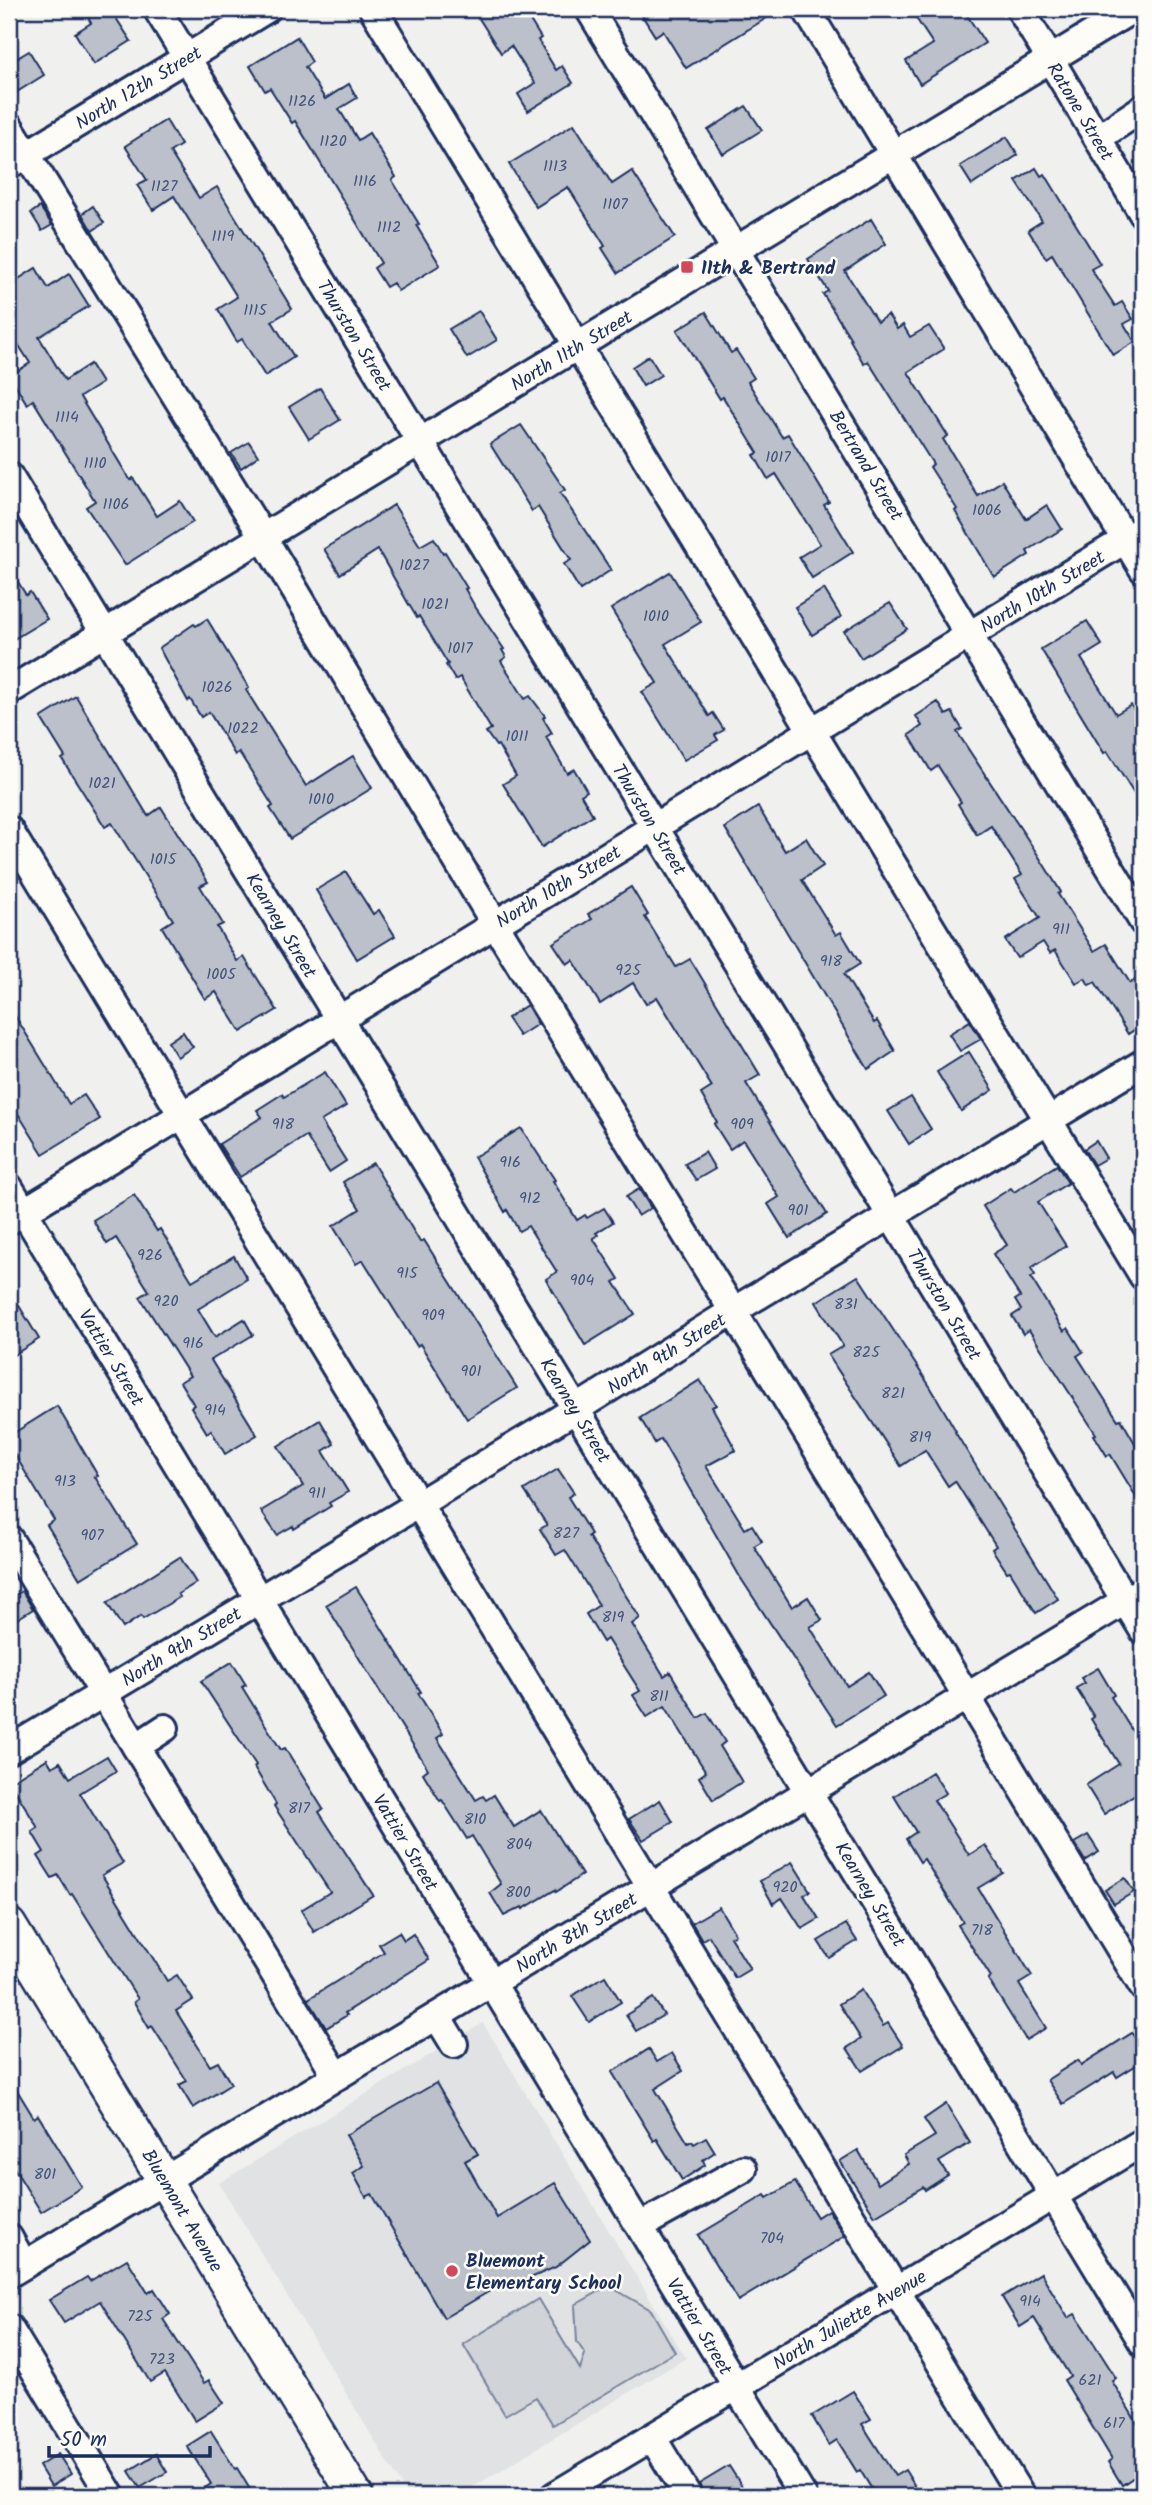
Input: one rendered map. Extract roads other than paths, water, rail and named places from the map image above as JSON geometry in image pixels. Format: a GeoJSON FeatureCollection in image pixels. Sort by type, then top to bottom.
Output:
{"type":"FeatureCollection","features":[{"type":"Feature","properties":{"kind":"main road","name":"Bluemont Avenue"},"geometry":{"type":"LineString","coordinates":[[9,1925],[356,2496]]}},
{"type":"Feature","properties":{"kind":"street","name":"Thurston Street"},"geometry":{"type":"LineString","coordinates":[[157,9],[891,1216],[1135,1595],[1143,1630]]}},
{"type":"Feature","properties":{"kind":"street","name":"North 12th Street"},"geometry":{"type":"LineString","coordinates":[[17,160],[267,9]]}},
{"type":"Feature","properties":{"kind":"street"},"geometry":{"type":"LineString","coordinates":[[373,9],[1143,1276]]}},
{"type":"Feature","properties":{"kind":"street","name":"Bertrand Street"},"geometry":{"type":"LineString","coordinates":[[589,9],[1143,922]]}},
{"type":"Feature","properties":{"kind":"street"},"geometry":{"type":"LineString","coordinates":[[806,9],[893,154],[1134,535],[1143,569]]}},
{"type":"Feature","properties":{"kind":"street","name":"Ratone Street"},"geometry":{"type":"LineString","coordinates":[[1020,9],[1098,138],[1134,177],[1143,214]]}},
{"type":"Feature","properties":{"kind":"street","name":"North 11th Street"},"geometry":{"type":"LineString","coordinates":[[9,691],[1133,9]]}},
{"type":"Feature","properties":{"kind":"street"},"geometry":{"type":"LineString","coordinates":[[1098,138],[1143,108]]}},
{"type":"Feature","properties":{"kind":"street"},"geometry":{"type":"LineString","coordinates":[[9,126],[17,160],[262,537],[1143,1987]]}},
{"type":"Feature","properties":{"kind":"street","name":"Kearney Street"},"geometry":{"type":"LineString","coordinates":[[9,476],[1143,2343]]}},
{"type":"Feature","properties":{"kind":"street","name":"North 10th Street"},"geometry":{"type":"LineString","coordinates":[[16,1216],[1134,535]]}},
{"type":"Feature","properties":{"kind":"street"},"geometry":{"type":"LineString","coordinates":[[9,830],[1021,2496]]}},
{"type":"Feature","properties":{"kind":"street","name":"North 9th Street"},"geometry":{"type":"LineString","coordinates":[[9,1750],[576,1409],[1143,1063]]}},
{"type":"Feature","properties":{"kind":"street","name":"Vattier Street"},"geometry":{"type":"LineString","coordinates":[[9,1188],[16,1216],[258,1599],[803,2496]]}},
{"type":"Feature","properties":{"kind":"street"},"geometry":{"type":"LineString","coordinates":[[9,1539],[337,2076]]}},
{"type":"Feature","properties":{"kind":"street","name":"North 8th Street"},"geometry":{"type":"LineString","coordinates":[[17,2269],[1135,1595]]}},
{"type":"Feature","properties":{"kind":"street"},"geometry":{"type":"LineString","coordinates":[[136,1747],[165,1728]]}},
{"type":"Feature","properties":{"kind":"street"},"geometry":{"type":"LineString","coordinates":[[437,2016],[454,2044]]}},
{"type":"Feature","properties":{"kind":"street","name":"North Juliette Avenue"},"geometry":{"type":"LineString","coordinates":[[554,2496],[587,2488],[652,2437],[1143,2142]]}},
{"type":"Feature","properties":{"kind":"street"},"geometry":{"type":"LineString","coordinates":[[640,2226],[743,2169]]}},
{"type":"Feature","properties":{"kind":"street"},"geometry":{"type":"LineString","coordinates":[[9,2238],[17,2269]]}},
{"type":"Feature","properties":{"kind":"street"},"geometry":{"type":"LineString","coordinates":[[9,2328],[111,2496]]}},
{"type":"Feature","properties":{"kind":"street"},"geometry":{"type":"LineString","coordinates":[[652,2437],[688,2496]]}},
{"type":"Feature","properties":{"kind":"place","name":"11th & Bertrand"},"geometry":{"type":"Point","coordinates":[687,267]}},
{"type":"Feature","properties":{"kind":"place","name":"Bluemont Elementary School"},"geometry":{"type":"Point","coordinates":[452,2271]}}]}
